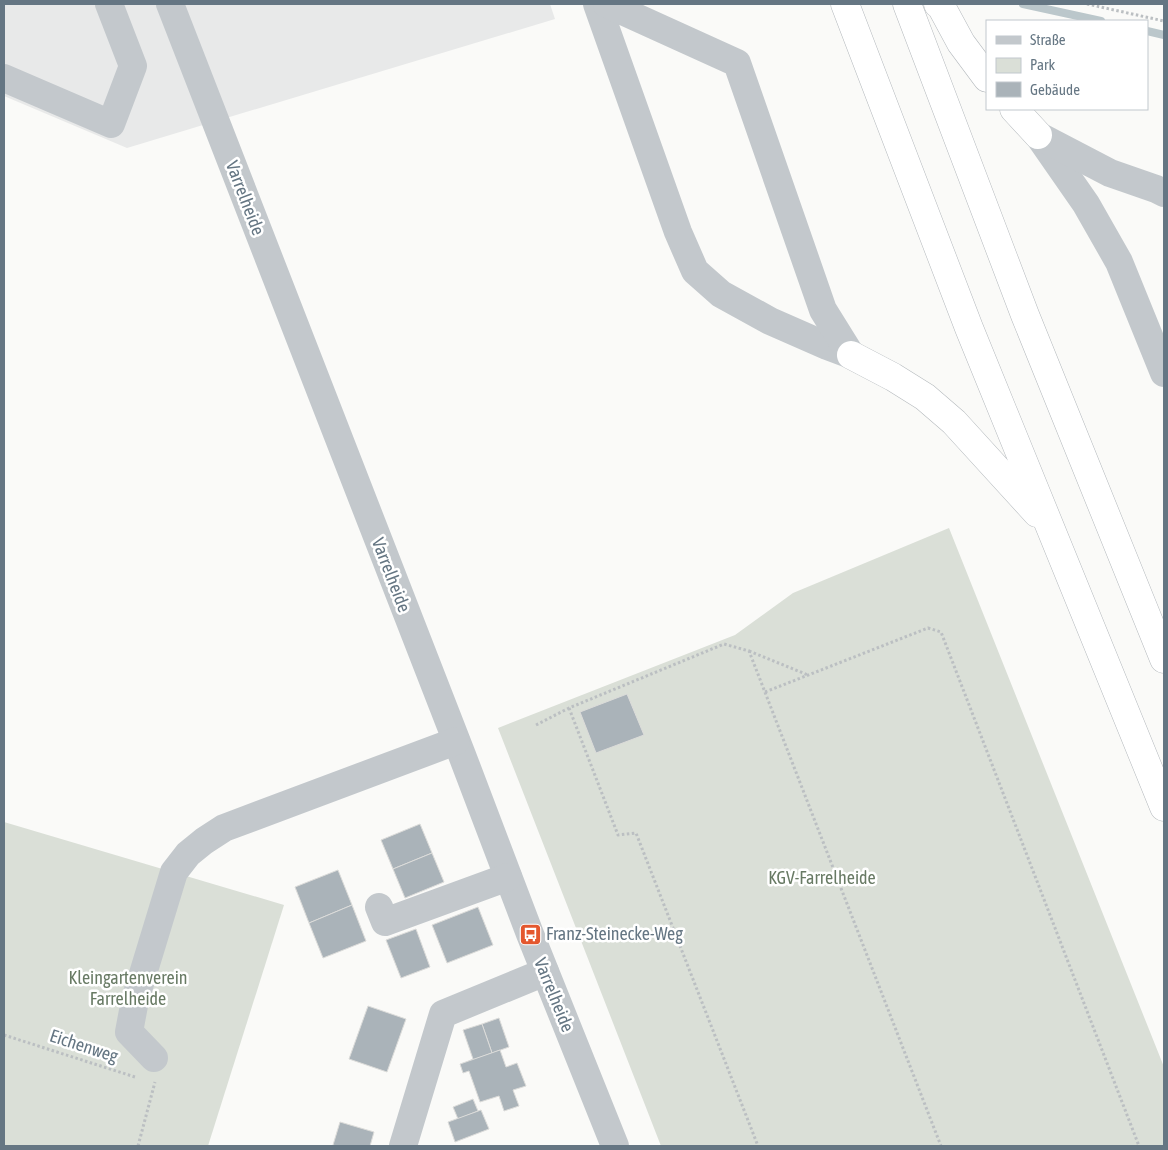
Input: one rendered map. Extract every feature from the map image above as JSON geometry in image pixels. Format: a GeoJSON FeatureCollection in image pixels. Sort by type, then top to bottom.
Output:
{"type":"FeatureCollection","features":[{"type":"Feature","properties":{"kind":"highway"},"geometry":{"type":"LineString","coordinates":[[845,4],[969,328],[1164,807]]}},
{"type":"Feature","properties":{"kind":"highway"},"geometry":{"type":"LineString","coordinates":[[907,4],[1025,315],[1164,659]]}},
{"type":"Feature","properties":{"kind":"highway"},"geometry":{"type":"LineString","coordinates":[[938,4],[986,77]]}},
{"type":"Feature","properties":{"kind":"highway"},"geometry":{"type":"LineString","coordinates":[[1015,110],[1038,135]]}},
{"type":"Feature","properties":{"kind":"highway"},"geometry":{"type":"LineString","coordinates":[[851,355],[893,377],[925,397],[954,422],[1051,528]]}},
{"type":"Feature","properties":{"kind":"street"},"geometry":{"type":"LineString","coordinates":[[4,78],[112,124],[133,66],[109,4]]}},
{"type":"Feature","properties":{"kind":"street","name":"Varrelheide"},"geometry":{"type":"LineString","coordinates":[[170,4],[545,972],[615,1146]]}},
{"type":"Feature","properties":{"kind":"street"},"geometry":{"type":"LineString","coordinates":[[597,4],[678,232],[695,271],[721,294],[770,321],[851,355]]}},
{"type":"Feature","properties":{"kind":"street"},"geometry":{"type":"LineString","coordinates":[[607,4],[737,63],[823,310],[851,355]]}},
{"type":"Feature","properties":{"kind":"street"},"geometry":{"type":"LineString","coordinates":[[1038,135],[1110,173],[1164,193]]}},
{"type":"Feature","properties":{"kind":"street"},"geometry":{"type":"LineString","coordinates":[[1038,135],[1086,204],[1119,262],[1164,373]]}},
{"type":"Feature","properties":{"kind":"street"},"geometry":{"type":"LineString","coordinates":[[148,1073],[129,1032],[135,1000],[174,872],[188,854],[224,828],[456,740]]}},
{"type":"Feature","properties":{"kind":"street"},"geometry":{"type":"LineString","coordinates":[[379,907],[385,922],[508,877]]}},
{"type":"Feature","properties":{"kind":"street"},"geometry":{"type":"LineString","coordinates":[[403,1146],[443,1014],[545,972]]}},
{"type":"Feature","properties":{"kind":"path"},"geometry":{"type":"LineString","coordinates":[[1087,4],[1164,21]]}},
{"type":"Feature","properties":{"kind":"path"},"geometry":{"type":"LineString","coordinates":[[765,692],[928,628],[940,632],[1139,1146]]}},
{"type":"Feature","properties":{"kind":"path"},"geometry":{"type":"LineString","coordinates":[[536,725],[569,708],[724,644],[749,651],[808,675]]}},
{"type":"Feature","properties":{"kind":"path"},"geometry":{"type":"LineString","coordinates":[[749,651],[941,1146]]}},
{"type":"Feature","properties":{"kind":"path"},"geometry":{"type":"LineString","coordinates":[[569,708],[618,835],[636,833],[758,1146]]}},
{"type":"Feature","properties":{"kind":"path","name":"Eichenweg"},"geometry":{"type":"LineString","coordinates":[[4,1035],[148,1073]]}},
{"type":"Feature","properties":{"kind":"path"},"geometry":{"type":"LineString","coordinates":[[138,1146],[148,1073]]}},
{"type":"Feature","properties":{"kind":"shaded area"},"geometry":{"type":"Polygon","coordinates":[[[4,4],[550,4],[555,19],[127,148],[4,96],[4,4]]]}},
{"type":"Feature","properties":{"kind":"green space","name":"KGV-Farrelheide"},"geometry":{"type":"Polygon","coordinates":[[[949,528],[1164,1067],[1164,1146],[661,1146],[498,728],[735,635],[793,593],[949,528]]]}},
{"type":"Feature","properties":{"kind":"green space","name":"Kleingartenverein Farrelheide"},"geometry":{"type":"Polygon","coordinates":[[[4,822],[284,905],[208,1146],[4,1146],[4,822]]]}},
{"type":"Feature","properties":{"kind":"building"},"geometry":{"type":"Polygon","coordinates":[[[627,694],[644,735],[596,753],[580,712],[627,694]]]}},
{"type":"Feature","properties":{"kind":"building"},"geometry":{"type":"Polygon","coordinates":[[[420,824],[432,853],[393,869],[381,840],[420,824]]]}},
{"type":"Feature","properties":{"kind":"building"},"geometry":{"type":"Polygon","coordinates":[[[432,853],[444,882],[405,898],[393,869],[432,853]]]}},
{"type":"Feature","properties":{"kind":"building"},"geometry":{"type":"Polygon","coordinates":[[[338,870],[352,905],[309,923],[295,887],[338,870]]]}},
{"type":"Feature","properties":{"kind":"building"},"geometry":{"type":"Polygon","coordinates":[[[352,905],[366,941],[323,958],[309,923],[352,905]]]}},
{"type":"Feature","properties":{"kind":"building"},"geometry":{"type":"Polygon","coordinates":[[[478,907],[493,945],[447,963],[432,925],[478,907]]]}},
{"type":"Feature","properties":{"kind":"building"},"geometry":{"type":"Polygon","coordinates":[[[416,929],[430,967],[401,978],[386,940],[416,929]]]}},
{"type":"Feature","properties":{"kind":"building"},"geometry":{"type":"Polygon","coordinates":[[[368,1006],[406,1019],[387,1072],[349,1059],[368,1006]]]}},
{"type":"Feature","properties":{"kind":"building"},"geometry":{"type":"Polygon","coordinates":[[[499,1018],[509,1047],[492,1053],[482,1024],[499,1018]]]}},
{"type":"Feature","properties":{"kind":"building"},"geometry":{"type":"Polygon","coordinates":[[[482,1024],[492,1053],[467,1062],[473,1059],[463,1030],[482,1024]]]}},
{"type":"Feature","properties":{"kind":"building"},"geometry":{"type":"Polygon","coordinates":[[[500,1050],[506,1067],[517,1063],[526,1086],[513,1090],[519,1106],[504,1111],[499,1096],[480,1102],[469,1071],[463,1073],[460,1064],[500,1050]]]}},
{"type":"Feature","properties":{"kind":"building"},"geometry":{"type":"Polygon","coordinates":[[[473,1099],[478,1111],[458,1119],[453,1107],[473,1099]]]}},
{"type":"Feature","properties":{"kind":"building"},"geometry":{"type":"Polygon","coordinates":[[[481,1110],[489,1129],[455,1142],[448,1122],[481,1110]]]}},
{"type":"Feature","properties":{"kind":"building"},"geometry":{"type":"Polygon","coordinates":[[[340,1122],[374,1132],[370,1146],[333,1145],[340,1122]]]}},
{"type":"Feature","properties":{"kind":"waterway"},"geometry":{"type":"LineString","coordinates":[[1023,4],[1096,20]]}},
{"type":"Feature","properties":{"kind":"waterway"},"geometry":{"type":"LineString","coordinates":[[1148,31],[1164,35]]}},
{"type":"Feature","properties":{"kind":"place","name":"Franz-Steinecke-Weg"},"geometry":{"type":"Point","coordinates":[530,934]}}]}
